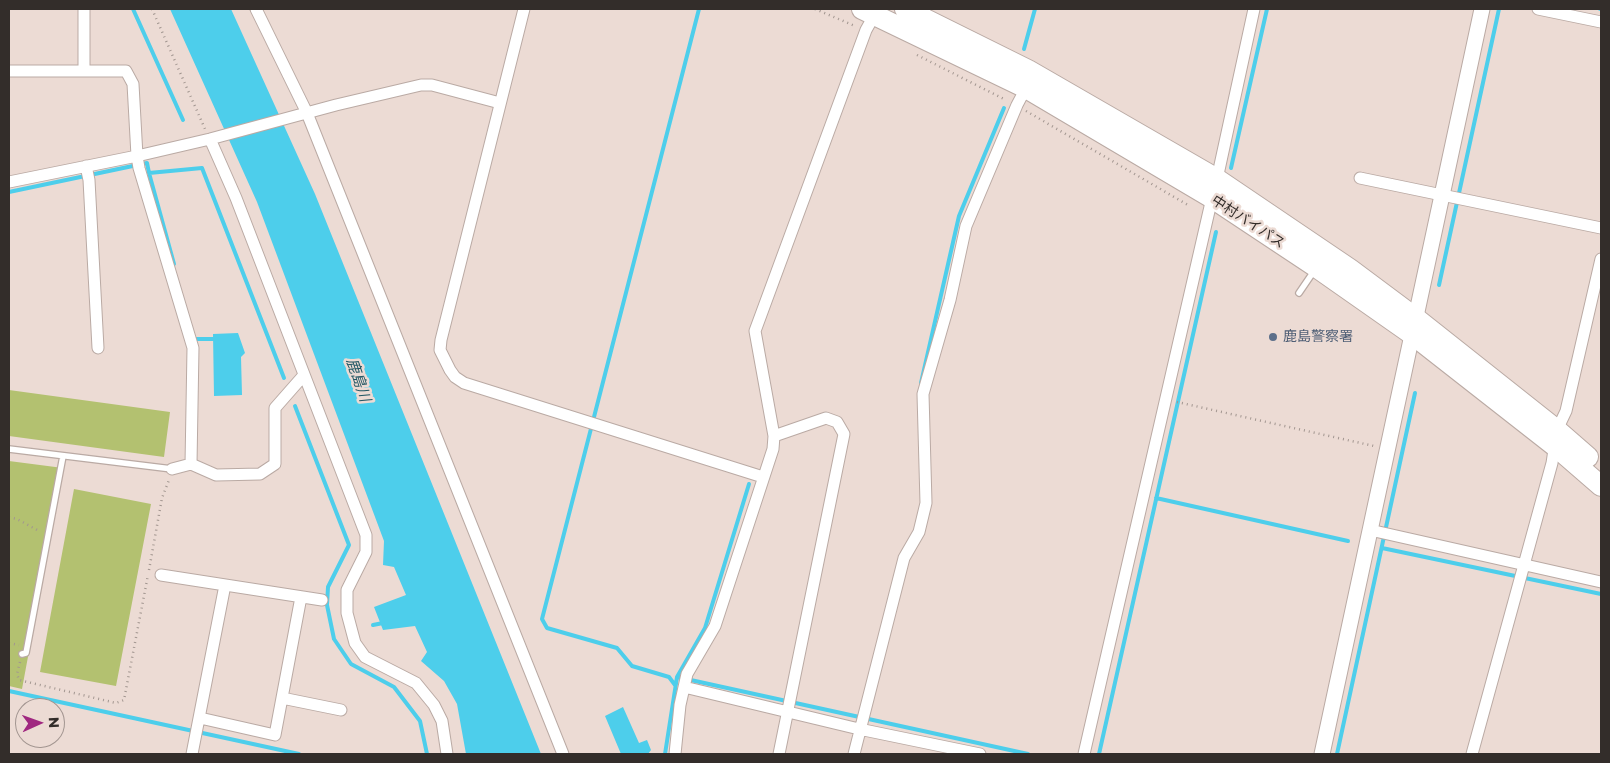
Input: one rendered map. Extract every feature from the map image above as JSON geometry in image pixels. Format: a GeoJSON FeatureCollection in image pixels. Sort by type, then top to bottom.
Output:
{"type":"FeatureCollection","features":[{"type":"Feature","properties":{"kind":"highway","name":"中村バイパス"},"geometry":{"type":"LineString","coordinates":[[904,9],[1028,70],[1217,179],[1350,269],[1415,327],[1556,439],[1601,469]]}},
{"type":"Feature","properties":{"kind":"highway","name":"中村バイパス"},"geometry":{"type":"LineString","coordinates":[[868,18],[1021,97],[1316,267],[1415,327]]}},
{"type":"Feature","properties":{"kind":"highway","name":"中村バイパス"},"geometry":{"type":"LineString","coordinates":[[1556,439],[1601,486]]}},
{"type":"Feature","properties":{"kind":"street"},"geometry":{"type":"LineString","coordinates":[[84,9],[84,71]]}},
{"type":"Feature","properties":{"kind":"street"},"geometry":{"type":"LineString","coordinates":[[256,9],[307,113],[563,754]]}},
{"type":"Feature","properties":{"kind":"street"},"geometry":{"type":"LineString","coordinates":[[524,9],[440,350],[455,377],[464,383],[762,477]]}},
{"type":"Feature","properties":{"kind":"street"},"geometry":{"type":"LineString","coordinates":[[1217,179],[1254,9]]}},
{"type":"Feature","properties":{"kind":"street"},"geometry":{"type":"LineString","coordinates":[[1322,754],[1374,531],[1388,449],[1415,327],[1447,197],[1482,9]]}},
{"type":"Feature","properties":{"kind":"street"},"geometry":{"type":"LineString","coordinates":[[1538,9],[1601,22]]}},
{"type":"Feature","properties":{"kind":"street"},"geometry":{"type":"LineString","coordinates":[[675,754],[680,705],[687,674],[715,626],[762,477],[773,449],[774,436],[755,331],[868,18]]}},
{"type":"Feature","properties":{"kind":"street"},"geometry":{"type":"LineString","coordinates":[[9,71],[126,70],[133,84],[138,162],[193,348],[191,464]]}},
{"type":"Feature","properties":{"kind":"street"},"geometry":{"type":"LineString","coordinates":[[9,182],[86,166],[138,162],[210,139],[307,113],[426,85],[500,103]]}},
{"type":"Feature","properties":{"kind":"street"},"geometry":{"type":"LineString","coordinates":[[854,754],[904,558],[919,532],[926,503],[923,394],[950,300],[966,226],[1021,97]]}},
{"type":"Feature","properties":{"kind":"street"},"geometry":{"type":"LineString","coordinates":[[210,139],[236,198],[366,535],[366,552],[347,590],[347,613],[355,644],[365,657],[416,683],[434,705],[442,721],[447,754]]}},
{"type":"Feature","properties":{"kind":"street"},"geometry":{"type":"LineString","coordinates":[[86,166],[89,180],[98,348]]}},
{"type":"Feature","properties":{"kind":"street"},"geometry":{"type":"LineString","coordinates":[[1360,178],[1601,228]]}},
{"type":"Feature","properties":{"kind":"street"},"geometry":{"type":"LineString","coordinates":[[1084,754],[1210,207]]}},
{"type":"Feature","properties":{"kind":"street"},"geometry":{"type":"LineString","coordinates":[[1472,754],[1556,439],[1566,411],[1601,259]]}},
{"type":"Feature","properties":{"kind":"street"},"geometry":{"type":"LineString","coordinates":[[172,469],[191,464],[216,475],[260,474],[275,464],[275,408],[304,375]]}},
{"type":"Feature","properties":{"kind":"street"},"geometry":{"type":"LineString","coordinates":[[774,436],[826,418],[838,422],[844,434],[779,754]]}},
{"type":"Feature","properties":{"kind":"street"},"geometry":{"type":"LineString","coordinates":[[1374,531],[1601,582]]}},
{"type":"Feature","properties":{"kind":"street"},"geometry":{"type":"LineString","coordinates":[[161,575],[322,600]]}},
{"type":"Feature","properties":{"kind":"street"},"geometry":{"type":"LineString","coordinates":[[192,754],[225,585]]}},
{"type":"Feature","properties":{"kind":"street"},"geometry":{"type":"LineString","coordinates":[[198,728],[275,735],[301,597]]}},
{"type":"Feature","properties":{"kind":"street"},"geometry":{"type":"LineString","coordinates":[[684,687],[859,729],[980,754]]}},
{"type":"Feature","properties":{"kind":"street"},"geometry":{"type":"LineString","coordinates":[[282,698],[341,710]]}},
{"type":"Feature","properties":{"kind":"lane"},"geometry":{"type":"LineString","coordinates":[[1299,293],[1316,267]]}},
{"type":"Feature","properties":{"kind":"lane"},"geometry":{"type":"LineString","coordinates":[[9,449],[172,469]]}},
{"type":"Feature","properties":{"kind":"lane"},"geometry":{"type":"LineString","coordinates":[[22,654],[26,653],[63,456]]}},
{"type":"Feature","properties":{"kind":"path"},"geometry":{"type":"LineString","coordinates":[[152,9],[210,139]]}},
{"type":"Feature","properties":{"kind":"path"},"geometry":{"type":"LineString","coordinates":[[815,9],[868,18]]}},
{"type":"Feature","properties":{"kind":"path"},"geometry":{"type":"LineString","coordinates":[[910,52],[1021,97],[1210,207]]}},
{"type":"Feature","properties":{"kind":"path"},"geometry":{"type":"LineString","coordinates":[[1186,404],[1388,449]]}},
{"type":"Feature","properties":{"kind":"path"},"geometry":{"type":"LineString","coordinates":[[9,643],[18,644],[22,654],[17,674],[19,680],[116,703],[124,700],[162,498],[172,469]]}},
{"type":"Feature","properties":{"kind":"path"},"geometry":{"type":"LineString","coordinates":[[9,517],[17,519],[48,536]]}},
{"type":"Feature","properties":{"kind":"green space"},"geometry":{"type":"Polygon","coordinates":[[[9,390],[170,412],[164,457],[9,436],[9,390]]]}},
{"type":"Feature","properties":{"kind":"green space"},"geometry":{"type":"Polygon","coordinates":[[[9,461],[63,468],[22,689],[9,686],[9,461]]]}},
{"type":"Feature","properties":{"kind":"green space"},"geometry":{"type":"Polygon","coordinates":[[[74,489],[151,504],[116,686],[40,672],[74,489]]]}},
{"type":"Feature","properties":{"kind":"water","name":"鹿島川"},"geometry":{"type":"Polygon","coordinates":[[[170,9],[231,9],[315,194],[541,754],[466,754],[457,704],[444,681],[421,661],[427,652],[415,626],[383,630],[374,607],[406,595],[394,567],[383,565],[384,541],[257,202],[170,9]]]}},
{"type":"Feature","properties":{"kind":"water"},"geometry":{"type":"Polygon","coordinates":[[[238,333],[245,353],[241,357],[242,395],[214,396],[213,334],[238,333]]]}},
{"type":"Feature","properties":{"kind":"water"},"geometry":{"type":"Polygon","coordinates":[[[623,707],[639,743],[647,740],[651,750],[648,754],[621,754],[605,716],[623,707]]]}},
{"type":"Feature","properties":{"kind":"waterway"},"geometry":{"type":"LineString","coordinates":[[133,9],[183,120]]}},
{"type":"Feature","properties":{"kind":"waterway"},"geometry":{"type":"LineString","coordinates":[[675,685],[669,677],[632,666],[617,648],[547,628],[542,619],[699,9]]}},
{"type":"Feature","properties":{"kind":"waterway"},"geometry":{"type":"LineString","coordinates":[[1024,49],[1035,9]]}},
{"type":"Feature","properties":{"kind":"waterway"},"geometry":{"type":"LineString","coordinates":[[1231,168],[1267,9]]}},
{"type":"Feature","properties":{"kind":"waterway"},"geometry":{"type":"LineString","coordinates":[[1439,285],[1499,9]]}},
{"type":"Feature","properties":{"kind":"waterway"},"geometry":{"type":"LineString","coordinates":[[921,383],[959,216],[1004,108]]}},
{"type":"Feature","properties":{"kind":"waterway"},"geometry":{"type":"LineString","coordinates":[[9,192],[147,163],[149,173],[202,168],[284,378]]}},
{"type":"Feature","properties":{"kind":"waterway"},"geometry":{"type":"LineString","coordinates":[[149,173],[174,264]]}},
{"type":"Feature","properties":{"kind":"waterway"},"geometry":{"type":"LineString","coordinates":[[1099,754],[1216,232]]}},
{"type":"Feature","properties":{"kind":"waterway"},"geometry":{"type":"LineString","coordinates":[[193,336],[194,339],[217,339]]}},
{"type":"Feature","properties":{"kind":"waterway"},"geometry":{"type":"LineString","coordinates":[[1337,754],[1415,393]]}},
{"type":"Feature","properties":{"kind":"waterway"},"geometry":{"type":"LineString","coordinates":[[295,406],[349,545],[328,587],[327,605],[334,639],[351,664],[394,687],[420,721],[427,754]]}},
{"type":"Feature","properties":{"kind":"waterway"},"geometry":{"type":"LineString","coordinates":[[665,754],[677,677],[705,628],[749,484]]}},
{"type":"Feature","properties":{"kind":"waterway"},"geometry":{"type":"LineString","coordinates":[[1156,498],[1348,541]]}},
{"type":"Feature","properties":{"kind":"waterway"},"geometry":{"type":"LineString","coordinates":[[1382,548],[1601,594]]}},
{"type":"Feature","properties":{"kind":"waterway"},"geometry":{"type":"LineString","coordinates":[[373,625],[383,623]]}},
{"type":"Feature","properties":{"kind":"waterway"},"geometry":{"type":"LineString","coordinates":[[677,677],[1028,754]]}},
{"type":"Feature","properties":{"kind":"waterway"},"geometry":{"type":"LineString","coordinates":[[9,691],[299,754]]}},
{"type":"Feature","properties":{"kind":"place","name":"鹿島警察署"},"geometry":{"type":"Point","coordinates":[1273,337]}}]}
